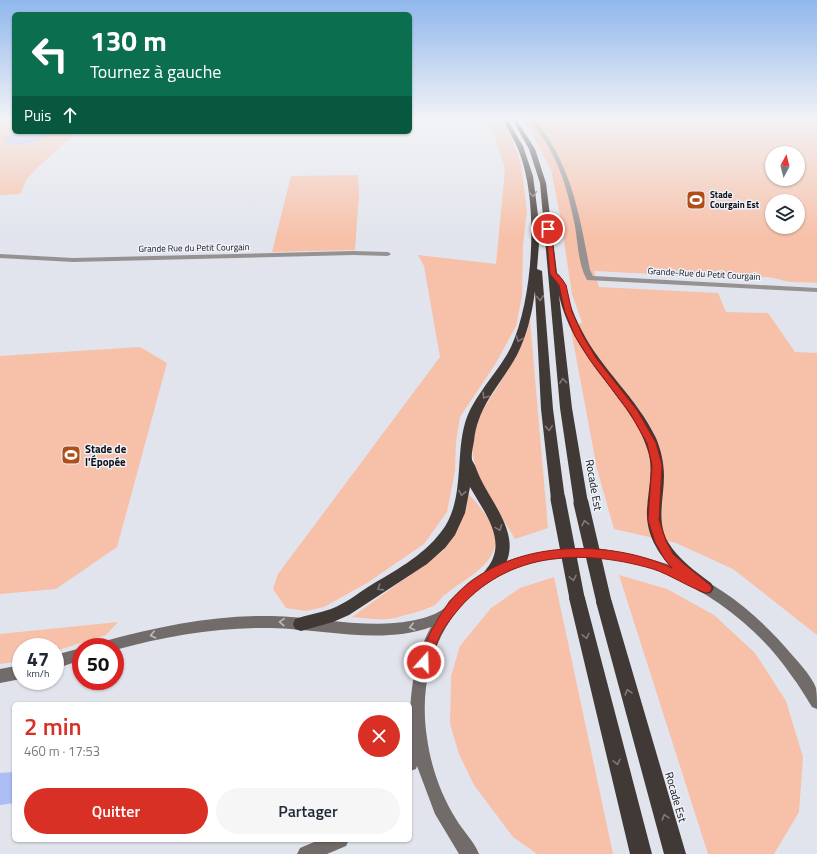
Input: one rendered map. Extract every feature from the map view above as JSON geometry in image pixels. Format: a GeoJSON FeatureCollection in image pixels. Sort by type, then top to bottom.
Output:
{"type":"FeatureCollection","features":[{"type":"Feature","properties":{"kind":"highway"},"geometry":{"type":"LineString","coordinates":[[526,159],[532,190],[536,231],[547,409],[558,499],[578,598],[640,854]]}},
{"type":"Feature","properties":{"kind":"highway","name":"Rocade Est"},"geometry":{"type":"LineString","coordinates":[[535,159],[541,173],[546,207],[566,408],[581,503],[604,602],[630,700],[675,854]]}},
{"type":"Feature","properties":{"kind":"highway"},"geometry":{"type":"LineString","coordinates":[[301,624],[347,609],[410,569],[436,547],[447,534],[458,511],[462,498],[468,431],[475,412],[507,364],[521,335],[527,315],[536,231]]}},
{"type":"Feature","properties":{"kind":"highway"},"geometry":{"type":"LineString","coordinates":[[553,274],[560,280],[573,324],[585,347],[633,412],[651,443],[657,465],[654,520],[660,542],[669,557],[680,568],[706,588]]}},
{"type":"Feature","properties":{"kind":"highway"},"geometry":{"type":"LineString","coordinates":[[467,455],[470,473],[474,484],[496,520],[503,540],[504,550],[502,561],[491,574]]}},
{"type":"Feature","properties":{"kind":"main road"},"geometry":{"type":"LineString","coordinates":[[470,854],[445,815],[434,792],[424,763],[418,729],[417,701],[421,670],[432,639],[448,613],[468,591],[491,574],[518,562],[561,553],[592,552],[625,557],[657,566],[706,588],[735,608],[764,632],[793,666],[817,702]]}},
{"type":"Feature","properties":{"kind":"main road"},"geometry":{"type":"LineString","coordinates":[[124,642],[158,633],[206,625],[255,622],[402,630],[434,621],[448,613]]}},
{"type":"Feature","properties":{"kind":"main road"},"geometry":{"type":"LineString","coordinates":[[0,676],[12,674]]}},
{"type":"Feature","properties":{"kind":"main road"},"geometry":{"type":"LineString","coordinates":[[412,754],[418,729]]}},
{"type":"Feature","properties":{"kind":"main road"},"geometry":{"type":"LineString","coordinates":[[306,854],[335,842]]}},
{"type":"Feature","properties":{"kind":"street","name":"Grande-Rue du Petit Courgain"},"geometry":{"type":"LineString","coordinates":[[558,159],[567,177],[586,270],[590,278],[817,290]]}},
{"type":"Feature","properties":{"kind":"street","name":"Grande Rue du Petit Courgain"},"geometry":{"type":"LineString","coordinates":[[0,256],[73,260],[353,253],[388,254]]}},
{"type":"Feature","properties":{"kind":"shaded area"},"geometry":{"type":"Polygon","coordinates":[[[0,159],[47,159],[27,179],[20,194],[0,195],[0,159]]]}},
{"type":"Feature","properties":{"kind":"shaded area"},"geometry":{"type":"Polygon","coordinates":[[[502,159],[519,159],[527,211],[523,245],[522,296],[516,326],[496,363],[460,417],[456,442],[455,471],[447,512],[424,544],[367,583],[324,607],[306,611],[286,608],[273,589],[278,574],[440,357],[424,266],[418,255],[496,264],[505,169],[502,159]]]}},
{"type":"Feature","properties":{"kind":"shaded area"},"geometry":{"type":"Polygon","coordinates":[[[545,159],[765,159],[765,186],[805,186],[805,159],[817,159],[817,283],[789,282],[765,277],[754,279],[594,271],[599,287],[718,293],[726,312],[768,313],[795,352],[817,353],[817,635],[733,569],[676,543],[614,529],[597,469],[571,330],[582,322],[572,294],[561,221],[551,169],[545,159]]]}},
{"type":"Feature","properties":{"kind":"shaded area"},"geometry":{"type":"Polygon","coordinates":[[[358,175],[359,194],[355,250],[272,252],[291,176],[358,175]]]}},
{"type":"Feature","properties":{"kind":"shaded area"},"geometry":{"type":"Polygon","coordinates":[[[530,320],[548,528],[515,539],[477,477],[472,449],[473,426],[517,355],[530,320]]]}},
{"type":"Feature","properties":{"kind":"shaded area","name":"Stade de l'Épopée"},"geometry":{"type":"Polygon","coordinates":[[[140,347],[167,363],[117,547],[56,589],[0,594],[0,356],[140,347]]]}},
{"type":"Feature","properties":{"kind":"shaded area"},"geometry":{"type":"Polygon","coordinates":[[[468,494],[477,503],[487,517],[496,537],[493,552],[483,566],[444,595],[435,605],[429,608],[390,619],[352,617],[443,551],[459,526],[468,494]]]}},
{"type":"Feature","properties":{"kind":"shaded area"},"geometry":{"type":"Polygon","coordinates":[[[619,575],[667,589],[714,615],[755,653],[786,701],[803,757],[799,812],[774,854],[708,854],[619,575]]]}},
{"type":"Feature","properties":{"kind":"shaded area"},"geometry":{"type":"Polygon","coordinates":[[[554,577],[613,854],[537,854],[513,837],[474,785],[459,754],[450,724],[451,676],[460,646],[491,608],[520,588],[554,577]]]}},
{"type":"Feature","properties":{"kind":"shaded area"},"geometry":{"type":"Polygon","coordinates":[[[118,622],[106,635],[96,638],[72,638],[72,646],[64,648],[64,638],[12,638],[12,662],[0,664],[0,634],[118,622]]]}},
{"type":"Feature","properties":{"kind":"water"},"geometry":{"type":"Polygon","coordinates":[[[12,772],[12,803],[0,805],[0,773],[12,772]]]}},
{"type":"Feature","properties":{"kind":"place","name":"Stade Courgain Est"},"geometry":{"type":"Point","coordinates":[696,200]}},
{"type":"Feature","properties":{"kind":"place","name":"Stade de l'Épopée"},"geometry":{"type":"Point","coordinates":[71,455]}},
{"type":"Feature","properties":{"kind":"route"},"geometry":{"type":"LineString","coordinates":[[424,662],[432,639],[439,625],[457,601],[491,574],[518,562],[532,558],[577,552],[608,554],[657,566],[674,572],[706,588],[680,568],[669,557],[660,542],[654,520],[657,476],[655,454],[647,433],[593,359],[573,324],[562,285],[560,280],[553,274],[548,229]]}}]}
